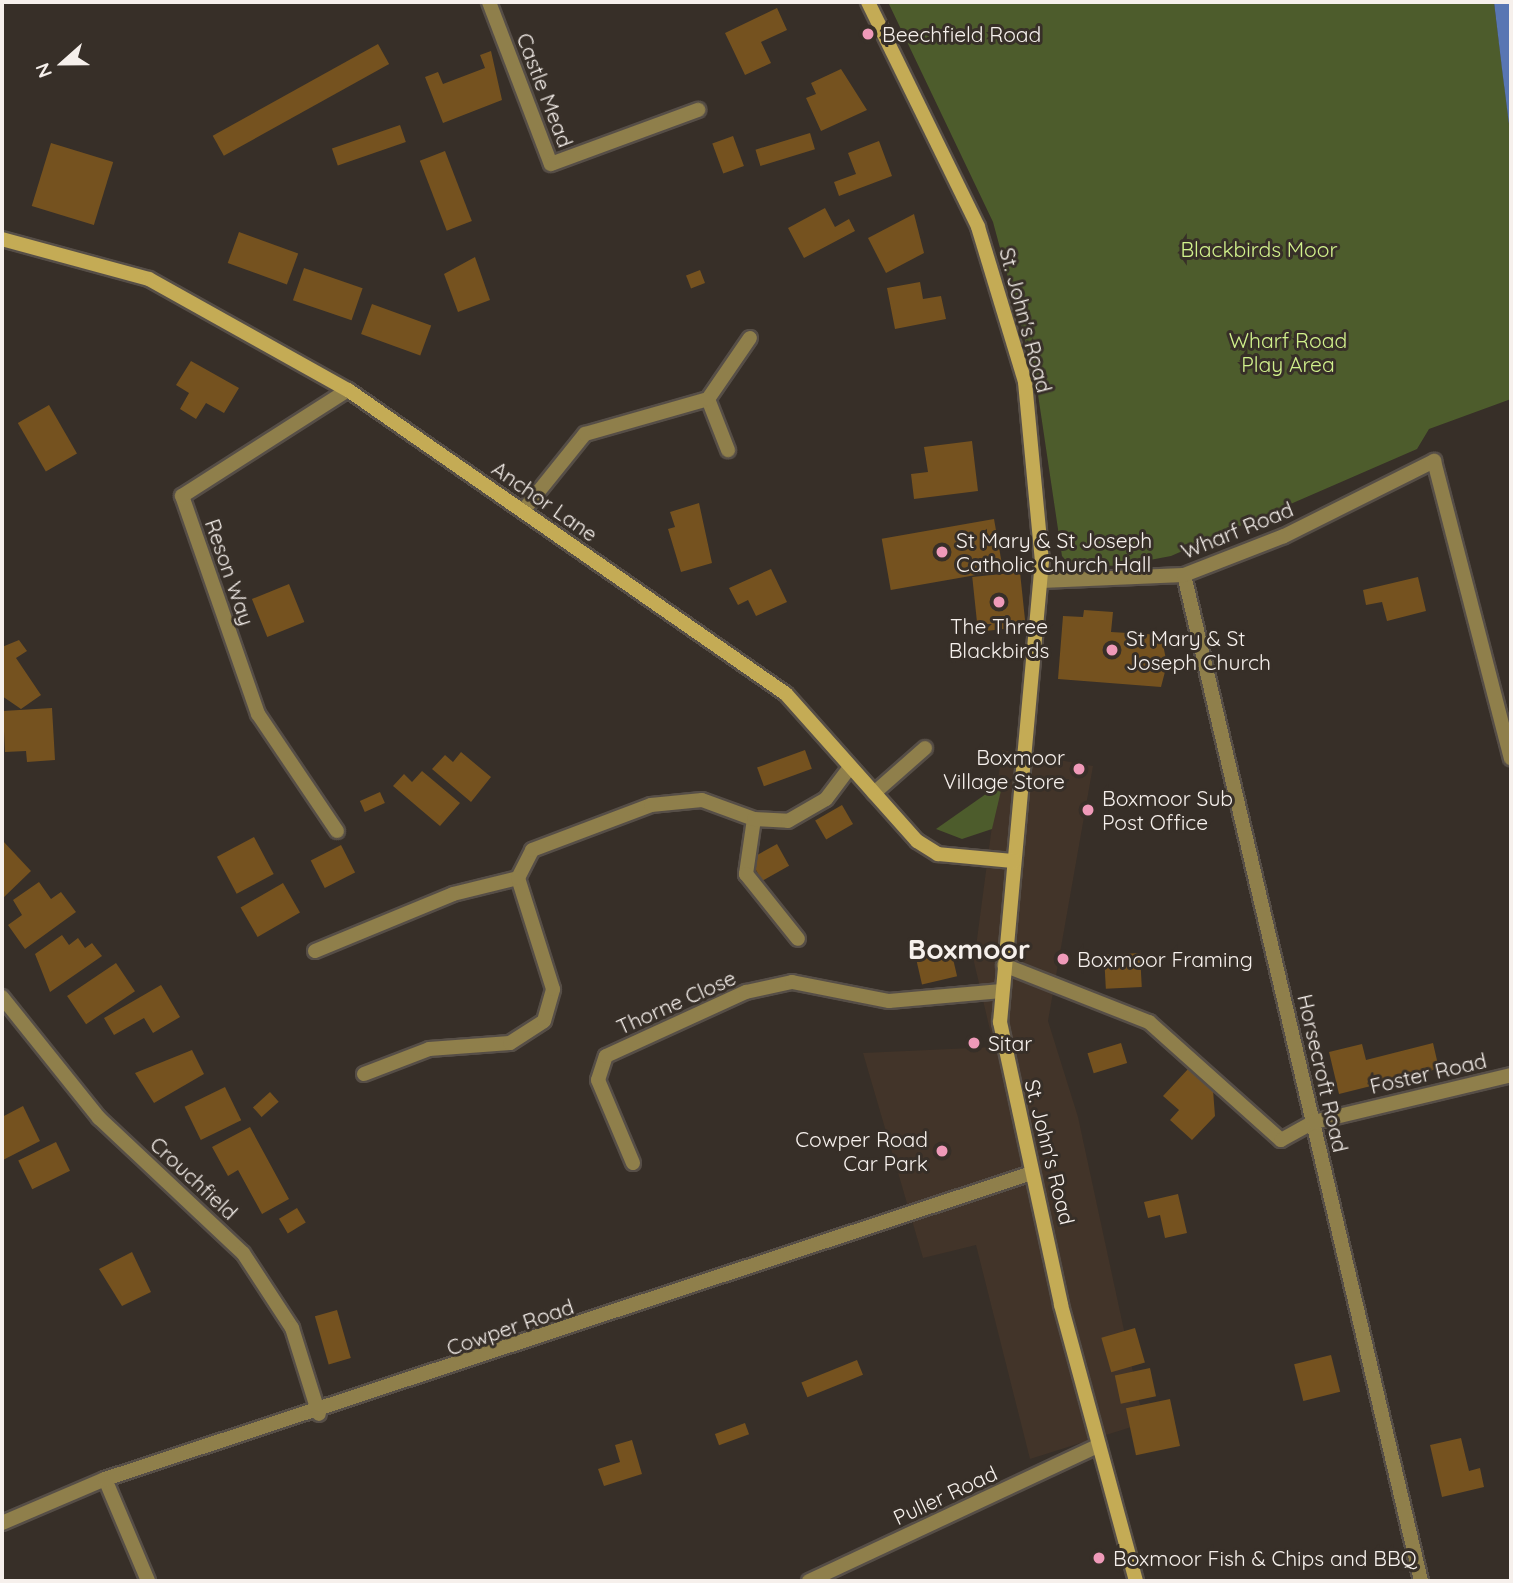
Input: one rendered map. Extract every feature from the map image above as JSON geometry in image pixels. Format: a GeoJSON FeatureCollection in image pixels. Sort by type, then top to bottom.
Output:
{"type":"FeatureCollection","features":[{"type":"Feature","properties":{"kind":"street","name":"Castle Mead"},"geometry":{"type":"LineString","coordinates":[[489,2],[551,164],[698,110]]}},
{"type":"Feature","properties":{"kind":"street","name":"St. John's Road"},"geometry":{"type":"LineString","coordinates":[[867,2],[978,227],[1021,369],[1041,580],[1004,965],[1004,1056],[1099,1446],[1136,1581]]}},
{"type":"Feature","properties":{"kind":"street","name":"Anchor Lane"},"geometry":{"type":"LineString","coordinates":[[2,239],[149,279],[348,390],[786,694],[849,768],[917,841],[939,854],[1014,861]]}},
{"type":"Feature","properties":{"kind":"street"},"geometry":{"type":"LineString","coordinates":[[523,511],[585,435],[708,399],[750,338]]}},
{"type":"Feature","properties":{"kind":"street","name":"Reson Way"},"geometry":{"type":"LineString","coordinates":[[337,831],[258,714],[182,496],[348,390]]}},
{"type":"Feature","properties":{"kind":"street"},"geometry":{"type":"LineString","coordinates":[[708,399],[728,450]]}},
{"type":"Feature","properties":{"kind":"street","name":"Wharf Road"},"geometry":{"type":"LineString","coordinates":[[1041,580],[1184,575],[1284,536],[1434,461],[1511,758]]}},
{"type":"Feature","properties":{"kind":"street","name":"Horsecroft Road"},"geometry":{"type":"LineString","coordinates":[[1184,575],[1421,1581]]}},
{"type":"Feature","properties":{"kind":"street"},"geometry":{"type":"LineString","coordinates":[[874,793],[925,748]]}},
{"type":"Feature","properties":{"kind":"street"},"geometry":{"type":"LineString","coordinates":[[363,1074],[429,1049],[510,1043],[544,1021],[553,989],[518,878],[531,850],[652,806],[702,800],[754,819],[788,821],[826,799],[849,768]]}},
{"type":"Feature","properties":{"kind":"street"},"geometry":{"type":"LineString","coordinates":[[754,819],[746,874],[798,939]]}},
{"type":"Feature","properties":{"kind":"street"},"geometry":{"type":"LineString","coordinates":[[315,951],[453,894],[518,878]]}},
{"type":"Feature","properties":{"kind":"street","name":"Foster Road"},"geometry":{"type":"LineString","coordinates":[[1004,965],[1149,1022],[1281,1140],[1314,1122],[1511,1075]]}},
{"type":"Feature","properties":{"kind":"street","name":"Thorne Close"},"geometry":{"type":"LineString","coordinates":[[633,1163],[598,1080],[606,1056],[746,992],[792,982],[890,1001],[1002,991]]}},
{"type":"Feature","properties":{"kind":"street","name":"Crouchfield"},"geometry":{"type":"LineString","coordinates":[[2,997],[99,1118],[243,1253],[292,1328],[319,1414]]}},
{"type":"Feature","properties":{"kind":"street","name":"Cowper Road"},"geometry":{"type":"LineString","coordinates":[[2,1523],[105,1479],[319,1414],[1032,1173]]}},
{"type":"Feature","properties":{"kind":"street","name":"Puller Road"},"geometry":{"type":"LineString","coordinates":[[809,1581],[1099,1446]]}},
{"type":"Feature","properties":{"kind":"street"},"geometry":{"type":"LineString","coordinates":[[105,1479],[148,1581]]}},
{"type":"Feature","properties":{"kind":"shaded area"},"geometry":{"type":"Polygon","coordinates":[[[1002,750],[1093,766],[1048,1021],[1078,1117],[1144,1423],[1030,1459],[976,1245],[923,1258],[863,1053],[994,1047],[974,962],[1002,750]]]}},
{"type":"Feature","properties":{"kind":"green space","name":"Blackbirds Moor"},"geometry":{"type":"Polygon","coordinates":[[[888,2],[1494,2],[1511,140],[1511,399],[1429,429],[1417,449],[1171,556],[1118,566],[1069,564],[1062,556],[1036,381],[993,222],[888,2]]]}},
{"type":"Feature","properties":{"kind":"green space"},"geometry":{"type":"Polygon","coordinates":[[[1003,782],[992,829],[962,839],[936,829],[1003,782]]]}},
{"type":"Feature","properties":{"kind":"water"},"geometry":{"type":"Polygon","coordinates":[[[1494,2],[1511,2],[1511,140],[1502,69],[1494,2]]]}},
{"type":"Feature","properties":{"kind":"building"},"geometry":{"type":"Polygon","coordinates":[[[777,8],[787,30],[761,42],[771,63],[745,75],[725,33],[777,8]]]}},
{"type":"Feature","properties":{"kind":"building"},"geometry":{"type":"Polygon","coordinates":[[[378,44],[389,64],[224,156],[213,136],[378,44]]]}},
{"type":"Feature","properties":{"kind":"building"},"geometry":{"type":"Polygon","coordinates":[[[491,51],[502,100],[443,123],[425,77],[438,72],[443,84],[485,68],[480,55],[491,51]]]}},
{"type":"Feature","properties":{"kind":"building"},"geometry":{"type":"Polygon","coordinates":[[[841,69],[867,110],[821,131],[806,98],[816,94],[811,83],[841,69]]]}},
{"type":"Feature","properties":{"kind":"building"},"geometry":{"type":"Polygon","coordinates":[[[400,125],[406,142],[338,165],[332,148],[400,125]]]}},
{"type":"Feature","properties":{"kind":"building"},"geometry":{"type":"Polygon","coordinates":[[[810,133],[815,149],[760,166],[755,150],[810,133]]]}},
{"type":"Feature","properties":{"kind":"building"},"geometry":{"type":"Polygon","coordinates":[[[733,136],[744,166],[723,174],[712,144],[733,136]]]}},
{"type":"Feature","properties":{"kind":"building"},"geometry":{"type":"Polygon","coordinates":[[[879,141],[892,176],[839,196],[834,182],[856,174],[848,153],[879,141]]]}},
{"type":"Feature","properties":{"kind":"building"},"geometry":{"type":"Polygon","coordinates":[[[51,143],[113,162],[94,225],[32,206],[51,143]]]}},
{"type":"Feature","properties":{"kind":"building"},"geometry":{"type":"Polygon","coordinates":[[[445,151],[472,221],[447,231],[420,161],[445,151]]]}},
{"type":"Feature","properties":{"kind":"building"},"geometry":{"type":"Polygon","coordinates":[[[825,208],[835,227],[849,219],[855,231],[804,258],[788,228],[825,208]]]}},
{"type":"Feature","properties":{"kind":"building"},"geometry":{"type":"Polygon","coordinates":[[[914,214],[924,253],[886,273],[868,238],[914,214]]]}},
{"type":"Feature","properties":{"kind":"building"},"geometry":{"type":"Polygon","coordinates":[[[239,232],[298,254],[287,285],[228,263],[239,232]]]}},
{"type":"Feature","properties":{"kind":"building"},"geometry":{"type":"Polygon","coordinates":[[[475,257],[490,300],[458,312],[444,274],[475,257]]]}},
{"type":"Feature","properties":{"kind":"building"},"geometry":{"type":"Polygon","coordinates":[[[304,268],[363,288],[352,320],[293,300],[304,268]]]}},
{"type":"Feature","properties":{"kind":"building"},"geometry":{"type":"Polygon","coordinates":[[[700,270],[705,283],[691,288],[686,275],[700,270]]]}},
{"type":"Feature","properties":{"kind":"building"},"geometry":{"type":"Polygon","coordinates":[[[920,282],[923,299],[941,296],[946,319],[895,329],[887,288],[920,282]]]}},
{"type":"Feature","properties":{"kind":"building"},"geometry":{"type":"Polygon","coordinates":[[[372,304],[431,326],[420,356],[361,334],[372,304]]]}},
{"type":"Feature","properties":{"kind":"building"},"geometry":{"type":"Polygon","coordinates":[[[191,361],[239,388],[224,413],[206,403],[196,419],[180,409],[189,393],[176,385],[191,361]]]}},
{"type":"Feature","properties":{"kind":"building"},"geometry":{"type":"Polygon","coordinates":[[[49,405],[77,453],[46,471],[18,423],[49,405]]]}},
{"type":"Feature","properties":{"kind":"building"},"geometry":{"type":"Polygon","coordinates":[[[972,441],[978,491],[914,499],[911,474],[928,472],[924,447],[972,441]]]}},
{"type":"Feature","properties":{"kind":"building"},"geometry":{"type":"Polygon","coordinates":[[[699,503],[712,563],[681,572],[668,529],[675,527],[670,512],[699,503]]]}},
{"type":"Feature","properties":{"kind":"building","name":"St Mary & St Joseph Catholic Church Hall"},"geometry":{"type":"Polygon","coordinates":[[[994,519],[1003,570],[891,590],[882,539],[994,519]]]}},
{"type":"Feature","properties":{"kind":"building"},"geometry":{"type":"Polygon","coordinates":[[[771,569],[787,602],[756,616],[748,600],[738,605],[729,588],[771,569]]]}},
{"type":"Feature","properties":{"kind":"building","name":"The Three Blackbirds"},"geometry":{"type":"Polygon","coordinates":[[[1020,572],[1026,627],[978,632],[972,577],[1020,572]]]}},
{"type":"Feature","properties":{"kind":"building"},"geometry":{"type":"Polygon","coordinates":[[[1418,577],[1426,611],[1387,621],[1382,602],[1366,605],[1363,590],[1418,577]]]}},
{"type":"Feature","properties":{"kind":"building"},"geometry":{"type":"Polygon","coordinates":[[[289,584],[304,622],[267,637],[252,599],[289,584]]]}},
{"type":"Feature","properties":{"kind":"building","name":"St Mary & St Joseph Church"},"geometry":{"type":"Polygon","coordinates":[[[1084,610],[1113,612],[1111,632],[1161,635],[1167,664],[1161,687],[1058,679],[1063,616],[1083,617],[1084,610]]]}},
{"type":"Feature","properties":{"kind":"building"},"geometry":{"type":"Polygon","coordinates":[[[19,640],[27,651],[16,658],[41,695],[21,709],[2,696],[2,647],[19,640]]]}},
{"type":"Feature","properties":{"kind":"building"},"geometry":{"type":"Polygon","coordinates":[[[52,708],[55,760],[27,762],[26,751],[5,752],[3,711],[52,708]]]}},
{"type":"Feature","properties":{"kind":"building"},"geometry":{"type":"Polygon","coordinates":[[[805,750],[812,769],[764,786],[757,767],[805,750]]]}},
{"type":"Feature","properties":{"kind":"building"},"geometry":{"type":"Polygon","coordinates":[[[461,752],[491,777],[471,802],[432,769],[445,755],[453,762],[461,752]]]}},
{"type":"Feature","properties":{"kind":"building"},"geometry":{"type":"Polygon","coordinates":[[[422,771],[460,803],[440,826],[393,786],[404,774],[412,782],[422,771]]]}},
{"type":"Feature","properties":{"kind":"building"},"geometry":{"type":"Polygon","coordinates":[[[380,792],[385,803],[365,812],[360,801],[380,792]]]}},
{"type":"Feature","properties":{"kind":"building"},"geometry":{"type":"Polygon","coordinates":[[[842,805],[853,824],[826,840],[815,821],[842,805]]]}},
{"type":"Feature","properties":{"kind":"building"},"geometry":{"type":"Polygon","coordinates":[[[254,837],[274,874],[237,894],[217,857],[254,837]]]}},
{"type":"Feature","properties":{"kind":"building"},"geometry":{"type":"Polygon","coordinates":[[[2,840],[31,871],[2,899],[2,840]]]}},
{"type":"Feature","properties":{"kind":"building"},"geometry":{"type":"Polygon","coordinates":[[[777,844],[789,866],[762,881],[750,859],[777,844]]]}},
{"type":"Feature","properties":{"kind":"building"},"geometry":{"type":"Polygon","coordinates":[[[341,845],[355,873],[325,888],[311,860],[341,845]]]}},
{"type":"Feature","properties":{"kind":"building"},"geometry":{"type":"Polygon","coordinates":[[[39,882],[51,899],[61,892],[76,912],[25,949],[8,925],[22,915],[13,900],[39,882]]]}},
{"type":"Feature","properties":{"kind":"building"},"geometry":{"type":"Polygon","coordinates":[[[283,883],[300,912],[258,937],[241,908],[283,883]]]}},
{"type":"Feature","properties":{"kind":"building"},"geometry":{"type":"Polygon","coordinates":[[[62,935],[69,945],[78,938],[85,948],[92,943],[102,956],[50,992],[35,954],[62,935]]]}},
{"type":"Feature","properties":{"kind":"building"},"geometry":{"type":"Polygon","coordinates":[[[951,950],[957,976],[922,984],[916,958],[951,950]]]}},
{"type":"Feature","properties":{"kind":"building"},"geometry":{"type":"Polygon","coordinates":[[[1140,953],[1142,987],[1106,989],[1104,955],[1140,953]]]}},
{"type":"Feature","properties":{"kind":"building"},"geometry":{"type":"Polygon","coordinates":[[[116,963],[135,991],[86,1024],[67,996],[116,963]]]}},
{"type":"Feature","properties":{"kind":"building"},"geometry":{"type":"Polygon","coordinates":[[[161,985],[180,1017],[153,1033],[144,1018],[114,1035],[104,1018],[161,985]]]}},
{"type":"Feature","properties":{"kind":"building"},"geometry":{"type":"Polygon","coordinates":[[[1121,1043],[1127,1063],[1094,1073],[1088,1053],[1121,1043]]]}},
{"type":"Feature","properties":{"kind":"building"},"geometry":{"type":"Polygon","coordinates":[[[1433,1043],[1439,1069],[1339,1094],[1329,1052],[1362,1044],[1366,1060],[1433,1043]]]}},
{"type":"Feature","properties":{"kind":"building"},"geometry":{"type":"Polygon","coordinates":[[[192,1050],[204,1074],[154,1103],[135,1073],[192,1050]]]}},
{"type":"Feature","properties":{"kind":"building"},"geometry":{"type":"Polygon","coordinates":[[[1189,1068],[1213,1090],[1215,1116],[1192,1140],[1170,1120],[1179,1110],[1163,1096],[1189,1068]]]}},
{"type":"Feature","properties":{"kind":"building"},"geometry":{"type":"Polygon","coordinates":[[[225,1087],[241,1120],[201,1140],[185,1107],[225,1087]]]}},
{"type":"Feature","properties":{"kind":"building"},"geometry":{"type":"Polygon","coordinates":[[[270,1092],[279,1102],[262,1117],[253,1107],[270,1092]]]}},
{"type":"Feature","properties":{"kind":"building"},"geometry":{"type":"Polygon","coordinates":[[[23,1106],[40,1141],[3,1160],[2,1117],[23,1106]]]}},
{"type":"Feature","properties":{"kind":"building"},"geometry":{"type":"Polygon","coordinates":[[[250,1127],[289,1199],[262,1214],[238,1170],[228,1176],[212,1147],[250,1127]]]}},
{"type":"Feature","properties":{"kind":"building"},"geometry":{"type":"Polygon","coordinates":[[[56,1142],[70,1171],[32,1189],[18,1160],[56,1142]]]}},
{"type":"Feature","properties":{"kind":"building"},"geometry":{"type":"Polygon","coordinates":[[[1178,1194],[1187,1233],[1165,1238],[1160,1215],[1148,1218],[1144,1202],[1178,1194]]]}},
{"type":"Feature","properties":{"kind":"building"},"geometry":{"type":"Polygon","coordinates":[[[297,1208],[306,1223],[288,1233],[279,1219],[297,1208]]]}},
{"type":"Feature","properties":{"kind":"building"},"geometry":{"type":"Polygon","coordinates":[[[132,1252],[151,1292],[122,1306],[99,1269],[132,1252]]]}},
{"type":"Feature","properties":{"kind":"building"},"geometry":{"type":"Polygon","coordinates":[[[337,1310],[351,1358],[329,1364],[315,1316],[337,1310]]]}},
{"type":"Feature","properties":{"kind":"building"},"geometry":{"type":"Polygon","coordinates":[[[1135,1328],[1145,1363],[1111,1372],[1101,1338],[1135,1328]]]}},
{"type":"Feature","properties":{"kind":"building"},"geometry":{"type":"Polygon","coordinates":[[[1331,1355],[1340,1392],[1303,1401],[1294,1364],[1331,1355]]]}},
{"type":"Feature","properties":{"kind":"building"},"geometry":{"type":"Polygon","coordinates":[[[857,1360],[863,1375],[807,1397],[801,1382],[857,1360]]]}},
{"type":"Feature","properties":{"kind":"building"},"geometry":{"type":"Polygon","coordinates":[[[1150,1368],[1156,1396],[1121,1404],[1115,1375],[1150,1368]]]}},
{"type":"Feature","properties":{"kind":"building"},"geometry":{"type":"Polygon","coordinates":[[[1170,1399],[1180,1446],[1136,1455],[1126,1408],[1170,1399]]]}},
{"type":"Feature","properties":{"kind":"building"},"geometry":{"type":"Polygon","coordinates":[[[745,1423],[749,1434],[719,1445],[715,1434],[745,1423]]]}},
{"type":"Feature","properties":{"kind":"building"},"geometry":{"type":"Polygon","coordinates":[[[1461,1438],[1469,1471],[1480,1468],[1484,1487],[1442,1497],[1430,1445],[1461,1438]]]}},
{"type":"Feature","properties":{"kind":"building"},"geometry":{"type":"Polygon","coordinates":[[[632,1440],[642,1474],[604,1486],[598,1469],[620,1462],[615,1445],[632,1440]]]}},
{"type":"Feature","properties":{"kind":"place","name":"Beechfield Road"},"geometry":{"type":"Point","coordinates":[868,34]}},
{"type":"Feature","properties":{"kind":"place","name":"St Mary & St Joseph Catholic Church Hall"},"geometry":{"type":"Point","coordinates":[942,552]}},
{"type":"Feature","properties":{"kind":"place","name":"The Three Blackbirds"},"geometry":{"type":"Point","coordinates":[999,602]}},
{"type":"Feature","properties":{"kind":"place","name":"St Mary & St Joseph Church"},"geometry":{"type":"Point","coordinates":[1112,650]}},
{"type":"Feature","properties":{"kind":"place","name":"Boxmoor Village Store"},"geometry":{"type":"Point","coordinates":[1079,769]}},
{"type":"Feature","properties":{"kind":"place","name":"Boxmoor Sub Post Office"},"geometry":{"type":"Point","coordinates":[1088,810]}},
{"type":"Feature","properties":{"kind":"place","name":"Boxmoor Framing"},"geometry":{"type":"Point","coordinates":[1063,959]}},
{"type":"Feature","properties":{"kind":"place","name":"Sitar"},"geometry":{"type":"Point","coordinates":[974,1043]}},
{"type":"Feature","properties":{"kind":"place","name":"Cowper Road Car Park"},"geometry":{"type":"Point","coordinates":[942,1151]}},
{"type":"Feature","properties":{"kind":"place","name":"Boxmoor Fish & Chips and BBQ"},"geometry":{"type":"Point","coordinates":[1099,1558]}},
{"type":"Feature","properties":{"kind":"district","name":"Boxmoor"},"geometry":{"type":"Point","coordinates":[969,949]}},
{"type":"Feature","properties":{"kind":"park label","name":"Wharf Road Play Area"},"geometry":{"type":"Point","coordinates":[1288,352]}}]}
